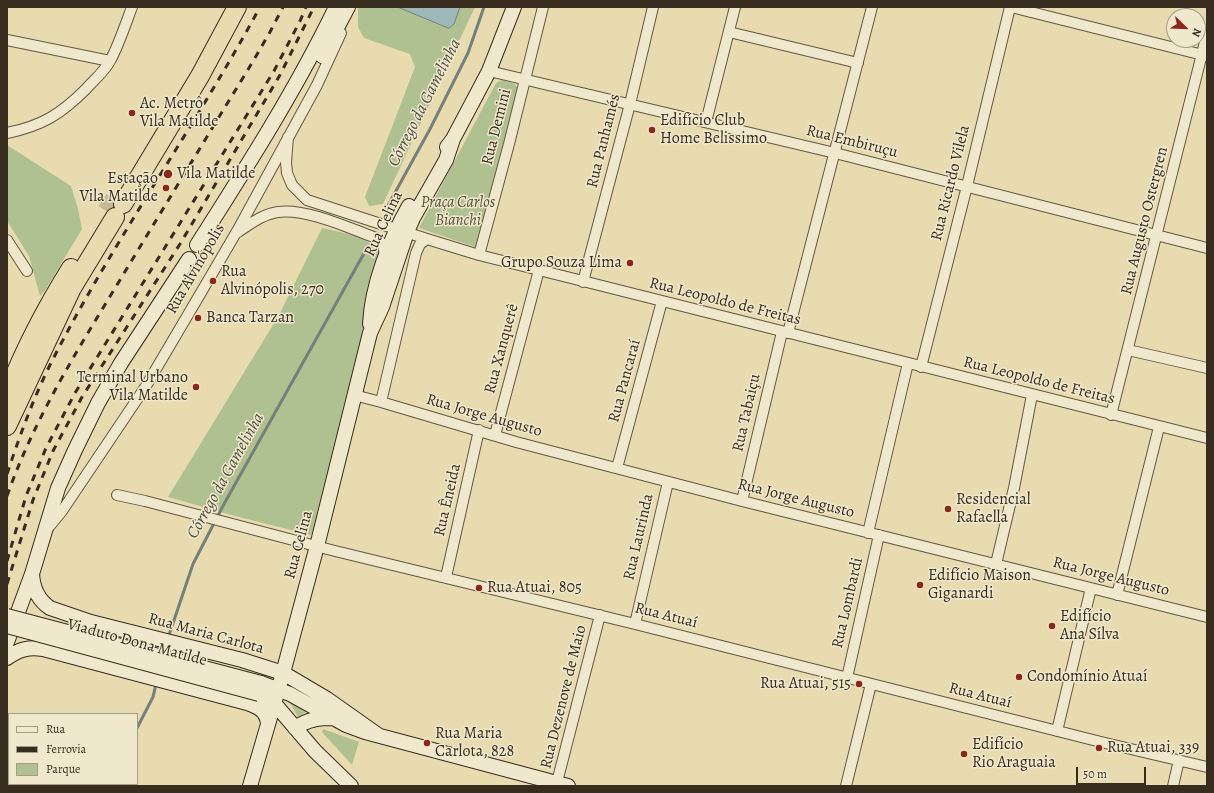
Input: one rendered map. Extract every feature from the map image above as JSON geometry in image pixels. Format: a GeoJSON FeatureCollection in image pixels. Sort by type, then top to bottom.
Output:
{"type":"FeatureCollection","features":[{"type":"Feature","properties":{"kind":"highway"},"geometry":{"type":"LineString","coordinates":[[9,397],[72,288],[224,7]]}},
{"type":"Feature","properties":{"kind":"highway"},"geometry":{"type":"LineString","coordinates":[[7,426],[9,397],[29,345],[58,289],[115,208],[200,76],[237,7]]}},
{"type":"Feature","properties":{"kind":"street"},"geometry":{"type":"LineString","coordinates":[[7,132],[28,128],[47,121],[64,109],[97,78],[110,61],[132,7]]}},
{"type":"Feature","properties":{"kind":"street","name":"Rua Alvinópolis"},"geometry":{"type":"LineString","coordinates":[[197,245],[298,79],[336,7]]}},
{"type":"Feature","properties":{"kind":"street"},"geometry":{"type":"LineString","coordinates":[[223,204],[244,181],[261,159],[321,59],[349,7]]}},
{"type":"Feature","properties":{"kind":"street","name":"Rua Alvinópolis"},"geometry":{"type":"LineString","coordinates":[[44,532],[62,510],[146,386],[236,234],[333,51],[344,26],[349,7]]}},
{"type":"Feature","properties":{"kind":"street","name":"Rua Celina"},"geometry":{"type":"LineString","coordinates":[[250,786],[283,673],[317,546],[370,333],[382,307],[402,230],[414,197],[453,139],[489,71],[514,7]]}},
{"type":"Feature","properties":{"kind":"street","name":"Rua Demini"},"geometry":{"type":"LineString","coordinates":[[479,255],[543,7]]}},
{"type":"Feature","properties":{"kind":"street","name":"Rua Panhamés"},"geometry":{"type":"LineString","coordinates":[[583,282],[630,104],[653,7]]}},
{"type":"Feature","properties":{"kind":"street"},"geometry":{"type":"LineString","coordinates":[[706,122],[735,7]]}},
{"type":"Feature","properties":{"kind":"street","name":"Rua Tabaiçu"},"geometry":{"type":"LineString","coordinates":[[742,501],[785,332],[835,154],[872,7]]}},
{"type":"Feature","properties":{"kind":"street"},"geometry":{"type":"LineString","coordinates":[[1010,7],[1205,55]]}},
{"type":"Feature","properties":{"kind":"street","name":"Rua Ricardo Vilela"},"geometry":{"type":"LineString","coordinates":[[921,367],[967,186],[1010,7]]}},
{"type":"Feature","properties":{"kind":"street"},"geometry":{"type":"LineString","coordinates":[[729,32],[858,63]]}},
{"type":"Feature","properties":{"kind":"street","name":"Rua Augusto Ostergren"},"geometry":{"type":"LineString","coordinates":[[1111,415],[1205,55],[1207,34]]}},
{"type":"Feature","properties":{"kind":"street"},"geometry":{"type":"LineString","coordinates":[[7,40],[110,61]]}},
{"type":"Feature","properties":{"kind":"street","name":"Rua Embiruçu"},"geometry":{"type":"LineString","coordinates":[[489,71],[967,186],[1207,248]]}},
{"type":"Feature","properties":{"kind":"street","name":"Rua Leopoldo de Freitas"},"geometry":{"type":"LineString","coordinates":[[288,138],[286,162],[287,172],[292,185],[308,200],[427,239],[479,255],[583,282],[1207,438]]}},
{"type":"Feature","properties":{"kind":"street"},"geometry":{"type":"LineString","coordinates":[[236,234],[260,218],[278,212],[291,212],[320,218],[376,238],[383,244],[386,256]]}},
{"type":"Feature","properties":{"kind":"street","name":"Rua Celina"},"geometry":{"type":"LineString","coordinates":[[370,333],[371,307],[386,256],[402,230]]}},
{"type":"Feature","properties":{"kind":"street"},"geometry":{"type":"LineString","coordinates":[[354,395],[380,402],[416,253],[420,244],[427,239]]}},
{"type":"Feature","properties":{"kind":"street"},"geometry":{"type":"LineString","coordinates":[[7,240],[27,272]]}},
{"type":"Feature","properties":{"kind":"street","name":"Rua Alvinópolis"},"geometry":{"type":"LineString","coordinates":[[7,642],[32,574],[58,488],[98,403],[121,363],[189,259]]}},
{"type":"Feature","properties":{"kind":"street","name":"Rua Xanquerê"},"geometry":{"type":"LineString","coordinates":[[495,435],[539,270]]}},
{"type":"Feature","properties":{"kind":"street","name":"Rua Pancaraí"},"geometry":{"type":"LineString","coordinates":[[617,468],[662,301]]}},
{"type":"Feature","properties":{"kind":"street"},"geometry":{"type":"LineString","coordinates":[[1128,350],[1207,368]]}},
{"type":"Feature","properties":{"kind":"street"},"geometry":{"type":"LineString","coordinates":[[868,532],[908,364]]}},
{"type":"Feature","properties":{"kind":"street"},"geometry":{"type":"LineString","coordinates":[[996,564],[1014,488],[1032,395]]}},
{"type":"Feature","properties":{"kind":"street","name":"Rua Jorge Augusto"},"geometry":{"type":"LineString","coordinates":[[380,402],[668,482],[1207,617]]}},
{"type":"Feature","properties":{"kind":"street"},"geometry":{"type":"LineString","coordinates":[[1117,595],[1160,427]]}},
{"type":"Feature","properties":{"kind":"street","name":"Rua Êneida"},"geometry":{"type":"LineString","coordinates":[[446,577],[479,430]]}},
{"type":"Feature","properties":{"kind":"street","name":"Rua Laurinda"},"geometry":{"type":"LineString","coordinates":[[635,624],[668,482]]}},
{"type":"Feature","properties":{"kind":"street","name":"Rua Atuaí"},"geometry":{"type":"LineString","coordinates":[[117,495],[317,546],[600,615],[1057,731],[1207,767]]}},
{"type":"Feature","properties":{"kind":"street","name":"Rua Lombardi"},"geometry":{"type":"LineString","coordinates":[[846,678],[879,535]]}},
{"type":"Feature","properties":{"kind":"street","name":"Rua Maria Carlota"},"geometry":{"type":"LineString","coordinates":[[32,574],[36,594],[44,604],[50,608],[91,622],[242,660],[283,673],[328,700],[378,735]]}},
{"type":"Feature","properties":{"kind":"street"},"geometry":{"type":"LineString","coordinates":[[1057,731],[1091,588]]}},
{"type":"Feature","properties":{"kind":"street","name":"Rua Dezenove de Maio"},"geometry":{"type":"LineString","coordinates":[[560,785],[600,615]]}},
{"type":"Feature","properties":{"kind":"street","name":"Viaduto Dona Matilde"},"geometry":{"type":"LineString","coordinates":[[7,616],[260,688]]}},
{"type":"Feature","properties":{"kind":"street"},"geometry":{"type":"LineString","coordinates":[[81,658],[78,649],[79,638],[83,629],[91,622]]}},
{"type":"Feature","properties":{"kind":"street","name":"Viaduto Dona Matilde"},"geometry":{"type":"LineString","coordinates":[[7,626],[260,688]]}},
{"type":"Feature","properties":{"kind":"street"},"geometry":{"type":"LineString","coordinates":[[7,658],[22,649],[30,648],[43,649],[81,658],[247,703],[263,711],[267,716],[268,723]]}},
{"type":"Feature","properties":{"kind":"street"},"geometry":{"type":"LineString","coordinates":[[846,786],[871,684]]}},
{"type":"Feature","properties":{"kind":"street"},"geometry":{"type":"LineString","coordinates":[[260,688],[315,751],[351,786]]}},
{"type":"Feature","properties":{"kind":"street","name":"Rua Maria Carlota"},"geometry":{"type":"LineString","coordinates":[[260,688],[278,689],[358,729],[560,785]]}},
{"type":"Feature","properties":{"kind":"street"},"geometry":{"type":"LineString","coordinates":[[295,728],[300,724],[314,718],[334,718]]}},
{"type":"Feature","properties":{"kind":"street"},"geometry":{"type":"LineString","coordinates":[[1173,786],[1179,760]]}},
{"type":"Feature","properties":{"kind":"green space"},"geometry":{"type":"Polygon","coordinates":[[[358,7],[398,7],[449,28],[454,24],[460,7],[475,7],[383,204],[369,206],[365,197],[415,67],[410,54],[364,38],[358,27],[358,7]]]}},
{"type":"Feature","properties":{"kind":"green space","name":"Praça Carlos Bianchi"},"geometry":{"type":"Polygon","coordinates":[[[502,80],[515,84],[518,89],[478,242],[475,247],[419,228],[496,83],[502,80]]]}},
{"type":"Feature","properties":{"kind":"green space"},"geometry":{"type":"Polygon","coordinates":[[[7,145],[71,186],[78,209],[82,229],[44,292],[40,296],[29,256],[7,221],[7,145]]]}},
{"type":"Feature","properties":{"kind":"green space"},"geometry":{"type":"Polygon","coordinates":[[[322,228],[358,236],[381,250],[346,407],[320,513],[311,535],[168,497],[279,315],[322,228]]]}},
{"type":"Feature","properties":{"kind":"green space"},"geometry":{"type":"Polygon","coordinates":[[[290,703],[306,712],[298,717],[290,703]]]}},
{"type":"Feature","properties":{"kind":"green space"},"geometry":{"type":"Polygon","coordinates":[[[323,729],[359,742],[352,765],[322,732],[323,729]]]}},
{"type":"Feature","properties":{"kind":"water"},"geometry":{"type":"Polygon","coordinates":[[[398,7],[460,7],[454,24],[449,28],[398,7]]]}},
{"type":"Feature","properties":{"kind":"waterway","name":"Córrego da Gamelinha"},"geometry":{"type":"LineString","coordinates":[[386,209],[430,129],[468,53],[484,7]]}},
{"type":"Feature","properties":{"kind":"waterway","name":"Córrego da Gamelinha"},"geometry":{"type":"LineString","coordinates":[[168,638],[193,564],[224,504],[367,248]]}},
{"type":"Feature","properties":{"kind":"waterway","name":"Córrego da Gamelinha"},"geometry":{"type":"LineString","coordinates":[[138,726],[153,697],[156,684]]}},
{"type":"Feature","properties":{"kind":"tunnel"},"geometry":{"type":"LineString","coordinates":[[106,211],[114,199]]}},
{"type":"Feature","properties":{"kind":"railway"},"geometry":{"type":"LineString","coordinates":[[7,474],[22,430],[40,387],[77,314],[102,270],[209,96],[260,7]]}},
{"type":"Feature","properties":{"kind":"railway"},"geometry":{"type":"LineString","coordinates":[[7,496],[30,439],[73,358],[252,63],[283,7]]}},
{"type":"Feature","properties":{"kind":"railway"},"geometry":{"type":"LineString","coordinates":[[7,561],[26,496],[46,448],[75,393],[274,71],[306,7]]}},
{"type":"Feature","properties":{"kind":"railway"},"geometry":{"type":"LineString","coordinates":[[7,584],[33,500],[53,451],[82,397],[180,244],[280,75],[314,7]]}},
{"type":"Feature","properties":{"kind":"place","name":"Ac. Metrô Vila Matilde"},"geometry":{"type":"Point","coordinates":[132,113]}},
{"type":"Feature","properties":{"kind":"place","name":"Edifício Club Home Belissimo"},"geometry":{"type":"Point","coordinates":[652,130]}},
{"type":"Feature","properties":{"kind":"place","name":"Vila Matilde"},"geometry":{"type":"Point","coordinates":[168,174]}},
{"type":"Feature","properties":{"kind":"place","name":"Estação Vila Matilde"},"geometry":{"type":"Point","coordinates":[166,188]}},
{"type":"Feature","properties":{"kind":"place","name":"Grupo Souza Lima"},"geometry":{"type":"Point","coordinates":[630,263]}},
{"type":"Feature","properties":{"kind":"place","name":"Rua Alvinópolis, 270"},"geometry":{"type":"Point","coordinates":[213,281]}},
{"type":"Feature","properties":{"kind":"place","name":"Banca Tarzan"},"geometry":{"type":"Point","coordinates":[198,318]}},
{"type":"Feature","properties":{"kind":"place","name":"Terminal Urbano Vila Matilde"},"geometry":{"type":"Point","coordinates":[196,387]}},
{"type":"Feature","properties":{"kind":"place","name":"Residencial Rafaella"},"geometry":{"type":"Point","coordinates":[948,509]}},
{"type":"Feature","properties":{"kind":"place","name":"Edifício Maison Giganardi"},"geometry":{"type":"Point","coordinates":[920,585]}},
{"type":"Feature","properties":{"kind":"place","name":"Rua Atuai, 805"},"geometry":{"type":"Point","coordinates":[479,588]}},
{"type":"Feature","properties":{"kind":"place","name":"Edifício Ana Sílva"},"geometry":{"type":"Point","coordinates":[1052,626]}},
{"type":"Feature","properties":{"kind":"place","name":"Condomínio Atuaí"},"geometry":{"type":"Point","coordinates":[1019,677]}},
{"type":"Feature","properties":{"kind":"place","name":"Rua Atuai, 515"},"geometry":{"type":"Point","coordinates":[859,684]}},
{"type":"Feature","properties":{"kind":"place","name":"Rua Maria Carlota, 828"},"geometry":{"type":"Point","coordinates":[427,743]}},
{"type":"Feature","properties":{"kind":"place","name":"Rua Atuai, 339"},"geometry":{"type":"Point","coordinates":[1099,748]}},
{"type":"Feature","properties":{"kind":"place","name":"Edifício Rio Araguaia"},"geometry":{"type":"Point","coordinates":[964,754]}}]}
